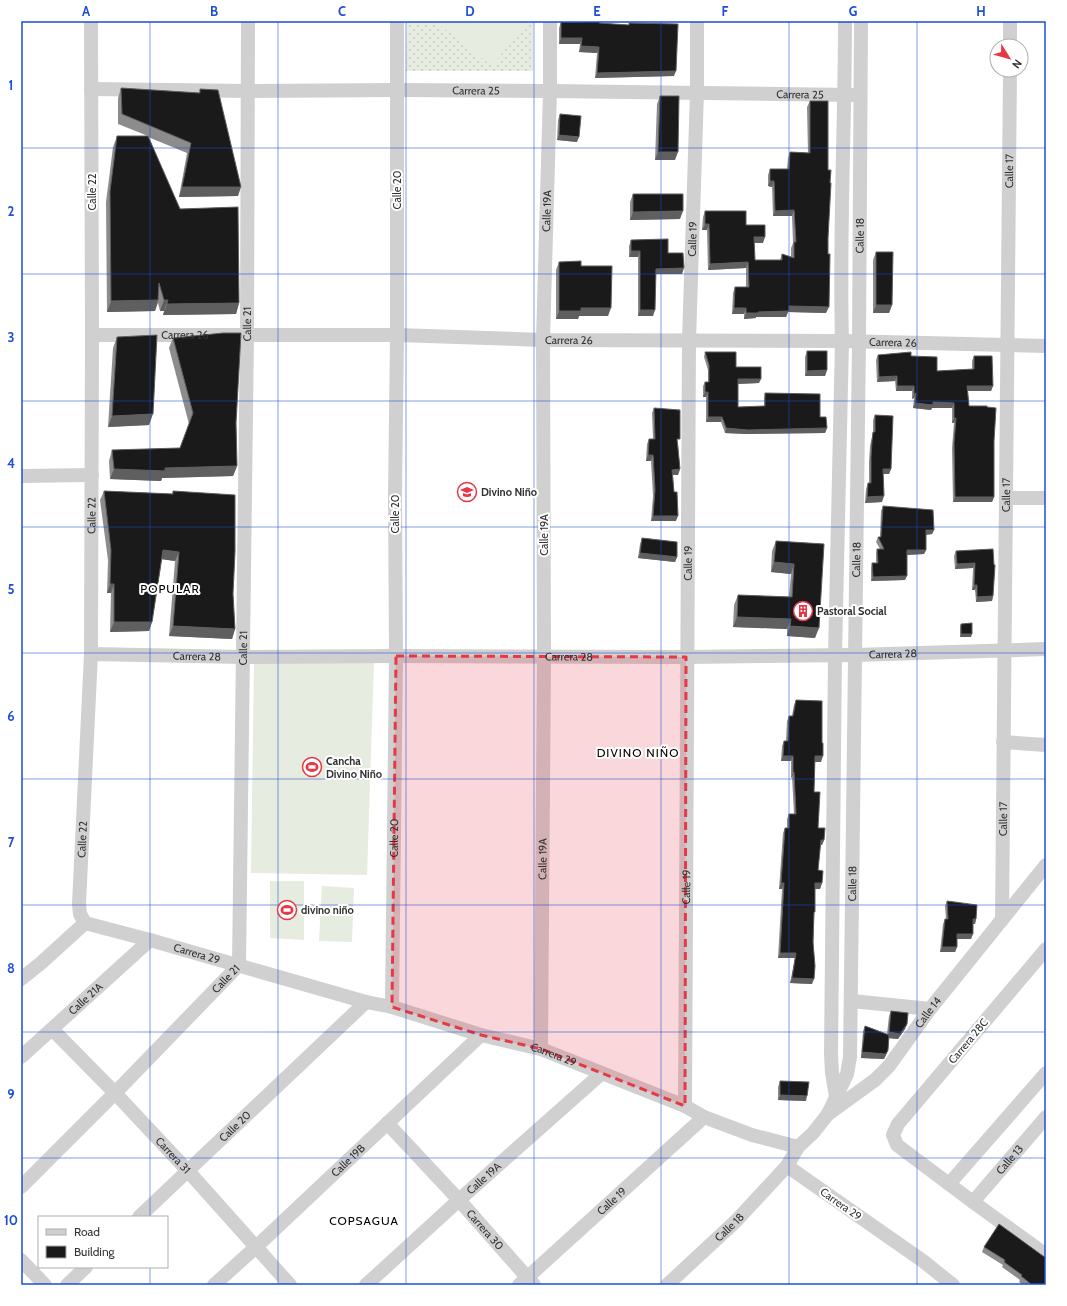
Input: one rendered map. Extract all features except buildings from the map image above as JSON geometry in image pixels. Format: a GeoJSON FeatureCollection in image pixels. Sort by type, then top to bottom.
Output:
{"type":"FeatureCollection","features":[{"type":"Feature","properties":{"kind":"street","name":"Calle 22"},"geometry":{"type":"LineString","coordinates":[[85,923],[80,914],[79,904],[91,654],[92,335],[90,21]]}},
{"type":"Feature","properties":{"kind":"street","name":"Calle 21"},"geometry":{"type":"LineString","coordinates":[[21,1187],[115,1093],[239,965],[247,334],[248,21]]}},
{"type":"Feature","properties":{"kind":"street","name":"Calle 20"},"geometry":{"type":"LineString","coordinates":[[392,1007],[396,656],[395,496],[397,335],[397,21]]}},
{"type":"Feature","properties":{"kind":"street","name":"Calle 19A"},"geometry":{"type":"LineString","coordinates":[[541,1049],[544,657],[544,340],[550,91],[550,21]]}},
{"type":"Feature","properties":{"kind":"street","name":"Calle 19"},"geometry":{"type":"LineString","coordinates":[[685,1106],[688,340],[697,92],[697,21]]}},
{"type":"Feature","properties":{"kind":"street","name":"Calle 18"},"geometry":{"type":"LineString","coordinates":[[836,1096],[832,1073],[831,1054],[835,655],[842,340],[841,304],[845,21]]}},
{"type":"Feature","properties":{"kind":"street","name":"Calle 18"},"geometry":{"type":"LineString","coordinates":[[828,1114],[847,1074],[850,1057],[852,1001],[861,21]]}},
{"type":"Feature","properties":{"kind":"street"},"geometry":{"type":"LineString","coordinates":[[1010,21],[1010,38]]}},
{"type":"Feature","properties":{"kind":"street","name":"Calle 17"},"geometry":{"type":"LineString","coordinates":[[1002,920],[1010,78]]}},
{"type":"Feature","properties":{"kind":"street","name":"Carrera 25"},"geometry":{"type":"LineString","coordinates":[[91,89],[248,92],[397,90],[697,92],[861,95]]}},
{"type":"Feature","properties":{"kind":"street","name":"Carrera 26"},"geometry":{"type":"LineString","coordinates":[[92,335],[397,335],[544,340],[842,340],[1046,346]]}},
{"type":"Feature","properties":{"kind":"street"},"geometry":{"type":"LineString","coordinates":[[21,476],[92,475]]}},
{"type":"Feature","properties":{"kind":"street"},"geometry":{"type":"LineString","coordinates":[[1006,498],[1046,498]]}},
{"type":"Feature","properties":{"kind":"street","name":"Carrera 28"},"geometry":{"type":"LineString","coordinates":[[91,654],[242,657],[396,656],[686,658],[855,655],[1046,649]]}},
{"type":"Feature","properties":{"kind":"street"},"geometry":{"type":"LineString","coordinates":[[1003,742],[1046,744]]}},
{"type":"Feature","properties":{"kind":"street","name":"Calle 14"},"geometry":{"type":"LineString","coordinates":[[798,1147],[813,1133],[828,1114],[875,1080],[889,1066],[930,1009],[1046,865]]}},
{"type":"Feature","properties":{"kind":"street"},"geometry":{"type":"LineString","coordinates":[[21,979],[85,923]]}},
{"type":"Feature","properties":{"kind":"street","name":"Carrera 29"},"geometry":{"type":"LineString","coordinates":[[85,923],[239,965],[366,1002],[392,1007],[481,1035],[541,1049],[685,1106],[704,1117],[752,1135],[798,1147]]}},
{"type":"Feature","properties":{"kind":"street","name":"Calle 21A"},"geometry":{"type":"LineString","coordinates":[[21,1057],[150,940]]}},
{"type":"Feature","properties":{"kind":"street","name":"Carrera 28C"},"geometry":{"type":"LineString","coordinates":[[949,1184],[898,1144],[893,1135],[898,1124],[1046,950]]}},
{"type":"Feature","properties":{"kind":"street"},"geometry":{"type":"LineString","coordinates":[[852,1001],[930,1009]]}},
{"type":"Feature","properties":{"kind":"street","name":"Calle 20"},"geometry":{"type":"LineString","coordinates":[[140,1216],[366,1002]]}},
{"type":"Feature","properties":{"kind":"street","name":"Carrera 31"},"geometry":{"type":"LineString","coordinates":[[52,1029],[115,1093],[188,1171],[290,1285]]}},
{"type":"Feature","properties":{"kind":"street","name":"Calle 19B"},"geometry":{"type":"LineString","coordinates":[[214,1285],[481,1035]]}},
{"type":"Feature","properties":{"kind":"street","name":"Calle 19A"},"geometry":{"type":"LineString","coordinates":[[366,1285],[602,1073]]}},
{"type":"Feature","properties":{"kind":"street"},"geometry":{"type":"LineString","coordinates":[[1046,1073],[949,1184],[1046,1255]]}},
{"type":"Feature","properties":{"kind":"street","name":"Calle 19"},"geometry":{"type":"LineString","coordinates":[[527,1282],[704,1117]]}},
{"type":"Feature","properties":{"kind":"street","name":"Calle 13"},"geometry":{"type":"LineString","coordinates":[[973,1202],[1045,1122]]}},
{"type":"Feature","properties":{"kind":"street","name":"Carrera 30"},"geometry":{"type":"LineString","coordinates":[[387,1123],[459,1200],[527,1282]]}},
{"type":"Feature","properties":{"kind":"street"},"geometry":{"type":"LineString","coordinates":[[787,1166],[798,1147]]}},
{"type":"Feature","properties":{"kind":"street","name":"Calle 18"},"geometry":{"type":"LineString","coordinates":[[668,1285],[736,1221],[787,1166]]}},
{"type":"Feature","properties":{"kind":"street","name":"Carrera 29"},"geometry":{"type":"LineString","coordinates":[[787,1166],[923,1262],[953,1285]]}},
{"type":"Feature","properties":{"kind":"street"},"geometry":{"type":"LineString","coordinates":[[21,1260],[45,1285]]}},
{"type":"Feature","properties":{"kind":"street"},"geometry":{"type":"LineString","coordinates":[[67,1285],[85,1268]]}},
{"type":"Feature","properties":{"kind":"highlighted area"},"geometry":{"type":"Polygon","coordinates":[[[396,656],[686,657],[685,1106],[541,1049],[481,1035],[392,1007],[396,656]]]}},
{"type":"Feature","properties":{"kind":"shaded area"},"geometry":{"type":"Polygon","coordinates":[[[407,21],[533,21],[533,71],[406,71],[407,21]]]}},
{"type":"Feature","properties":{"kind":"shaded area"},"geometry":{"type":"Polygon","coordinates":[[[439,21],[528,21],[492,66],[437,23],[439,21]]]}},
{"type":"Feature","properties":{"kind":"shaded area","name":"Cancha Divino Niño"},"geometry":{"type":"Polygon","coordinates":[[[374,661],[367,875],[251,873],[254,662],[374,661]]]}},
{"type":"Feature","properties":{"kind":"shaded area","name":"divino niño"},"geometry":{"type":"Polygon","coordinates":[[[270,881],[304,881],[304,940],[270,938],[270,881]]]}},
{"type":"Feature","properties":{"kind":"shaded area","name":"divino niño"},"geometry":{"type":"Polygon","coordinates":[[[322,886],[354,888],[352,942],[319,941],[322,886]]]}},
{"type":"Feature","properties":{"kind":"place","name":"Divino Niño"},"geometry":{"type":"Point","coordinates":[467,492]}},
{"type":"Feature","properties":{"kind":"place","name":"Pastoral Social"},"geometry":{"type":"Point","coordinates":[803,611]}},
{"type":"Feature","properties":{"kind":"place","name":"Cancha Divino Niño"},"geometry":{"type":"Point","coordinates":[312,767]}},
{"type":"Feature","properties":{"kind":"place","name":"divino niño"},"geometry":{"type":"Point","coordinates":[287,910]}},
{"type":"Feature","properties":{"kind":"district","name":"POPULAR"},"geometry":{"type":"Point","coordinates":[170,588]}},
{"type":"Feature","properties":{"kind":"district","name":"DIVINO NIÑO"},"geometry":{"type":"Point","coordinates":[638,752]}},
{"type":"Feature","properties":{"kind":"district","name":"COPSAGUA"},"geometry":{"type":"Point","coordinates":[364,1220]}}]}
